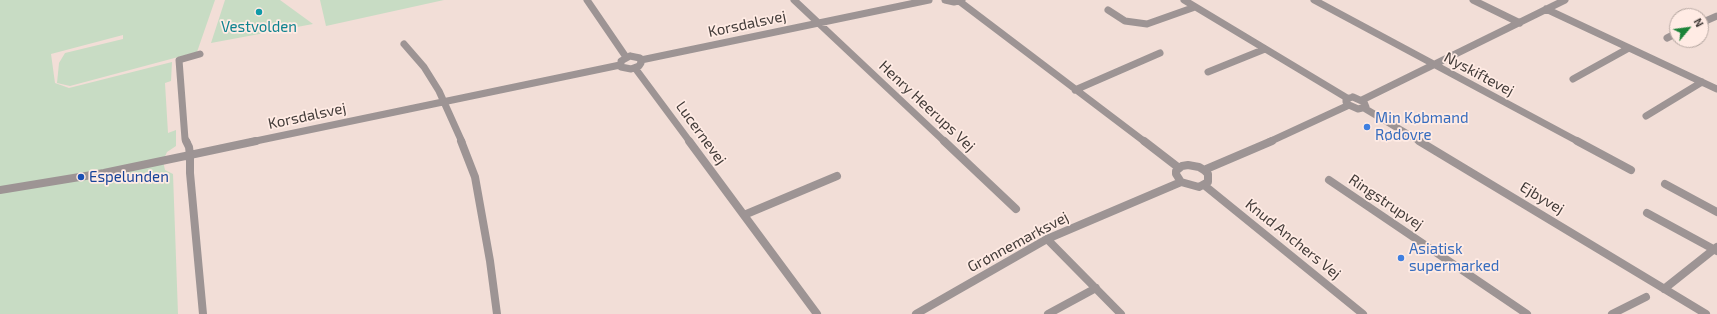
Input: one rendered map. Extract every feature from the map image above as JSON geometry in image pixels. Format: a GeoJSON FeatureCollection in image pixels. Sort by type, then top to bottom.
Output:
{"type":"FeatureCollection","features":[{"type":"Feature","properties":{"kind":"street"},"geometry":{"type":"LineString","coordinates":[[587,0],[626,57]]}},
{"type":"Feature","properties":{"kind":"street","name":"Henry Heerups Vej"},"geometry":{"type":"LineString","coordinates":[[794,0],[1016,209]]}},
{"type":"Feature","properties":{"kind":"street","name":"Korsdalsvej"},"geometry":{"type":"LineString","coordinates":[[641,60],[929,0]]}},
{"type":"Feature","properties":{"kind":"street"},"geometry":{"type":"LineString","coordinates":[[945,0],[960,1],[1178,168]]}},
{"type":"Feature","properties":{"kind":"street"},"geometry":{"type":"LineString","coordinates":[[1184,0],[1348,102]]}},
{"type":"Feature","properties":{"kind":"street","name":"Nyskiftevej"},"geometry":{"type":"LineString","coordinates":[[1314,0],[1631,170]]}},
{"type":"Feature","properties":{"kind":"street"},"geometry":{"type":"LineString","coordinates":[[1473,0],[1520,22]]}},
{"type":"Feature","properties":{"kind":"street"},"geometry":{"type":"LineString","coordinates":[[1204,170],[1356,98],[1363,104],[1435,65],[1565,0]]}},
{"type":"Feature","properties":{"kind":"street"},"geometry":{"type":"LineString","coordinates":[[1108,10],[1125,21],[1147,24],[1195,7]]}},
{"type":"Feature","properties":{"kind":"street"},"geometry":{"type":"LineString","coordinates":[[1546,10],[1717,89]]}},
{"type":"Feature","properties":{"kind":"street"},"geometry":{"type":"LineString","coordinates":[[404,44],[424,66],[444,102],[469,159],[475,177],[498,314]]}},
{"type":"Feature","properties":{"kind":"street"},"geometry":{"type":"LineString","coordinates":[[1573,79],[1629,48]]}},
{"type":"Feature","properties":{"kind":"street"},"geometry":{"type":"LineString","coordinates":[[1208,72],[1265,49]]}},
{"type":"Feature","properties":{"kind":"street"},"geometry":{"type":"LineString","coordinates":[[1075,90],[1160,53]]}},
{"type":"Feature","properties":{"kind":"street"},"geometry":{"type":"LineString","coordinates":[[200,54],[179,60],[185,139],[189,147],[190,155],[190,173],[203,314]]}},
{"type":"Feature","properties":{"kind":"street"},"geometry":{"type":"LineString","coordinates":[[626,57],[637,57],[641,60],[639,66],[635,68],[624,68],[620,65],[621,61],[626,57]]}},
{"type":"Feature","properties":{"kind":"street","name":"Korsdalsvej"},"geometry":{"type":"LineString","coordinates":[[0,190],[104,173],[620,65]]}},
{"type":"Feature","properties":{"kind":"street","name":"Lucernevej"},"geometry":{"type":"LineString","coordinates":[[635,68],[818,314]]}},
{"type":"Feature","properties":{"kind":"street"},"geometry":{"type":"LineString","coordinates":[[1646,116],[1702,82]]}},
{"type":"Feature","properties":{"kind":"street","name":"Ejbyvej"},"geometry":{"type":"LineString","coordinates":[[1363,104],[1706,314]]}},
{"type":"Feature","properties":{"kind":"street"},"geometry":{"type":"LineString","coordinates":[[1182,166],[1194,166],[1204,170],[1209,178],[1208,182],[1204,185],[1193,186],[1181,182],[1176,174],[1178,168],[1182,166]]}},
{"type":"Feature","properties":{"kind":"street"},"geometry":{"type":"LineString","coordinates":[[744,215],[837,176]]}},
{"type":"Feature","properties":{"kind":"street","name":"Ringstrupvej"},"geometry":{"type":"LineString","coordinates":[[1329,180],[1527,314]]}},
{"type":"Feature","properties":{"kind":"street","name":"Grønnemarksvej"},"geometry":{"type":"LineString","coordinates":[[916,314],[1047,239],[1181,182]]}},
{"type":"Feature","properties":{"kind":"street"},"geometry":{"type":"LineString","coordinates":[[1665,184],[1717,212]]}},
{"type":"Feature","properties":{"kind":"street","name":"Knud Anchers Vej"},"geometry":{"type":"LineString","coordinates":[[1204,185],[1363,314]]}},
{"type":"Feature","properties":{"kind":"street"},"geometry":{"type":"LineString","coordinates":[[1647,213],[1716,249],[1664,289]]}},
{"type":"Feature","properties":{"kind":"street"},"geometry":{"type":"LineString","coordinates":[[1047,239],[1121,314]]}},
{"type":"Feature","properties":{"kind":"street"},"geometry":{"type":"LineString","coordinates":[[1048,314],[1096,288]]}},
{"type":"Feature","properties":{"kind":"street"},"geometry":{"type":"LineString","coordinates":[[1612,314],[1646,297]]}},
{"type":"Feature","properties":{"kind":"green space"},"geometry":{"type":"Polygon","coordinates":[[[0,0],[215,0],[197,52],[70,86],[57,83],[59,63],[65,53],[123,39],[123,35],[51,54],[55,83],[69,88],[172,62],[171,81],[165,83],[168,133],[176,130],[176,146],[167,152],[163,161],[165,170],[173,174],[178,314],[0,314],[0,0]]]}},
{"type":"Feature","properties":{"kind":"green space","name":"Vestvolden"},"geometry":{"type":"Polygon","coordinates":[[[225,0],[280,0],[313,24],[211,43],[225,0]]]}},
{"type":"Feature","properties":{"kind":"green space"},"geometry":{"type":"Polygon","coordinates":[[[320,0],[444,0],[326,26],[320,0]]]}},
{"type":"Feature","properties":{"kind":"place","name":"Vestvolden"},"geometry":{"type":"Point","coordinates":[259,12]}},
{"type":"Feature","properties":{"kind":"place","name":"Min Købmand Rødovre"},"geometry":{"type":"Point","coordinates":[1367,127]}},
{"type":"Feature","properties":{"kind":"place","name":"Espelunden"},"geometry":{"type":"Point","coordinates":[81,177]}},
{"type":"Feature","properties":{"kind":"place","name":"Asiatisk supermarked"},"geometry":{"type":"Point","coordinates":[1401,258]}}]}
